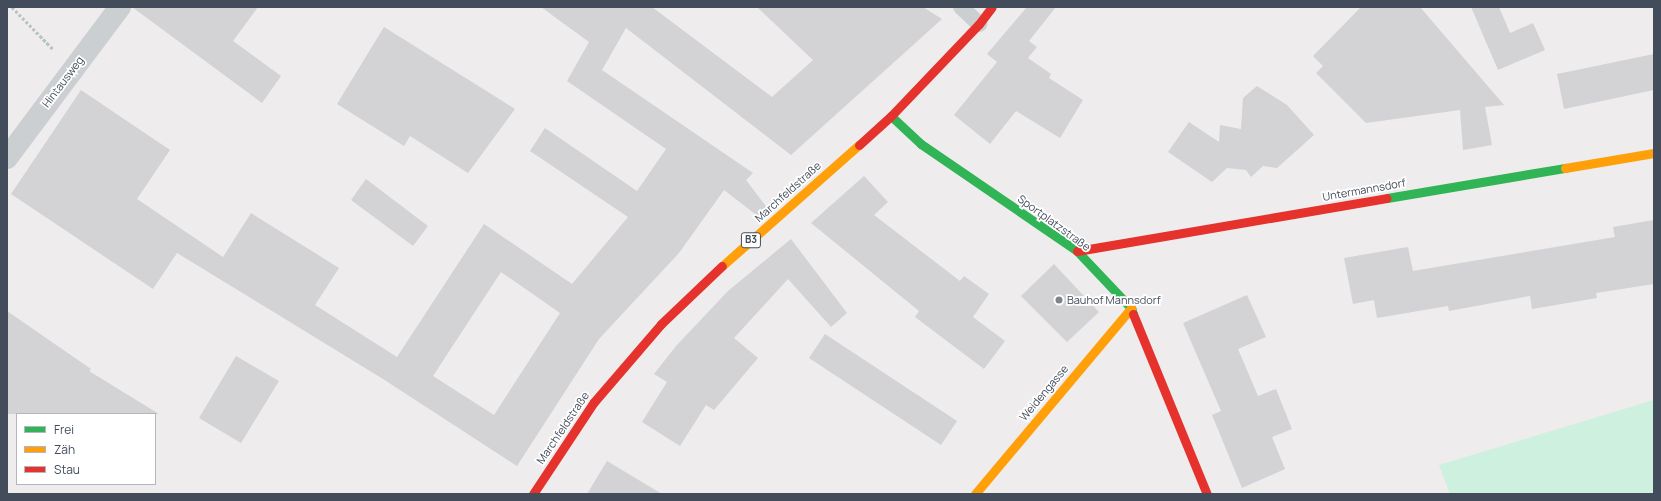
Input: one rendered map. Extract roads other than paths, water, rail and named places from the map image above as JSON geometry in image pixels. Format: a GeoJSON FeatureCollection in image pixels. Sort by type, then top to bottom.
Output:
{"type":"FeatureCollection","features":[{"type":"Feature","properties":{"kind":"street","name":"Hintausweg"},"geometry":{"type":"LineString","coordinates":[[7,158],[120,7]]}},
{"type":"Feature","properties":{"kind":"street","name":"Marchfeldstraße"},"geometry":{"type":"LineString","coordinates":[[533,494],[594,402],[661,324],[719,269],[891,116],[979,24],[992,7]]}},
{"type":"Feature","properties":{"kind":"street","name":"Sportplatzstraße"},"geometry":{"type":"LineString","coordinates":[[891,116],[921,144],[1077,252],[1131,308],[1207,494]]}},
{"type":"Feature","properties":{"kind":"street","name":"Untermannsdorf"},"geometry":{"type":"LineString","coordinates":[[1077,252],[1654,152]]}},
{"type":"Feature","properties":{"kind":"street","name":"Weidengasse"},"geometry":{"type":"LineString","coordinates":[[975,494],[1131,308]]}},
{"type":"Feature","properties":{"kind":"lane"},"geometry":{"type":"LineString","coordinates":[[961,7],[979,24]]}},
{"type":"Feature","properties":{"kind":"place","name":"Bauhof Mannsdorf"},"geometry":{"type":"Point","coordinates":[1059,300]}}]}
